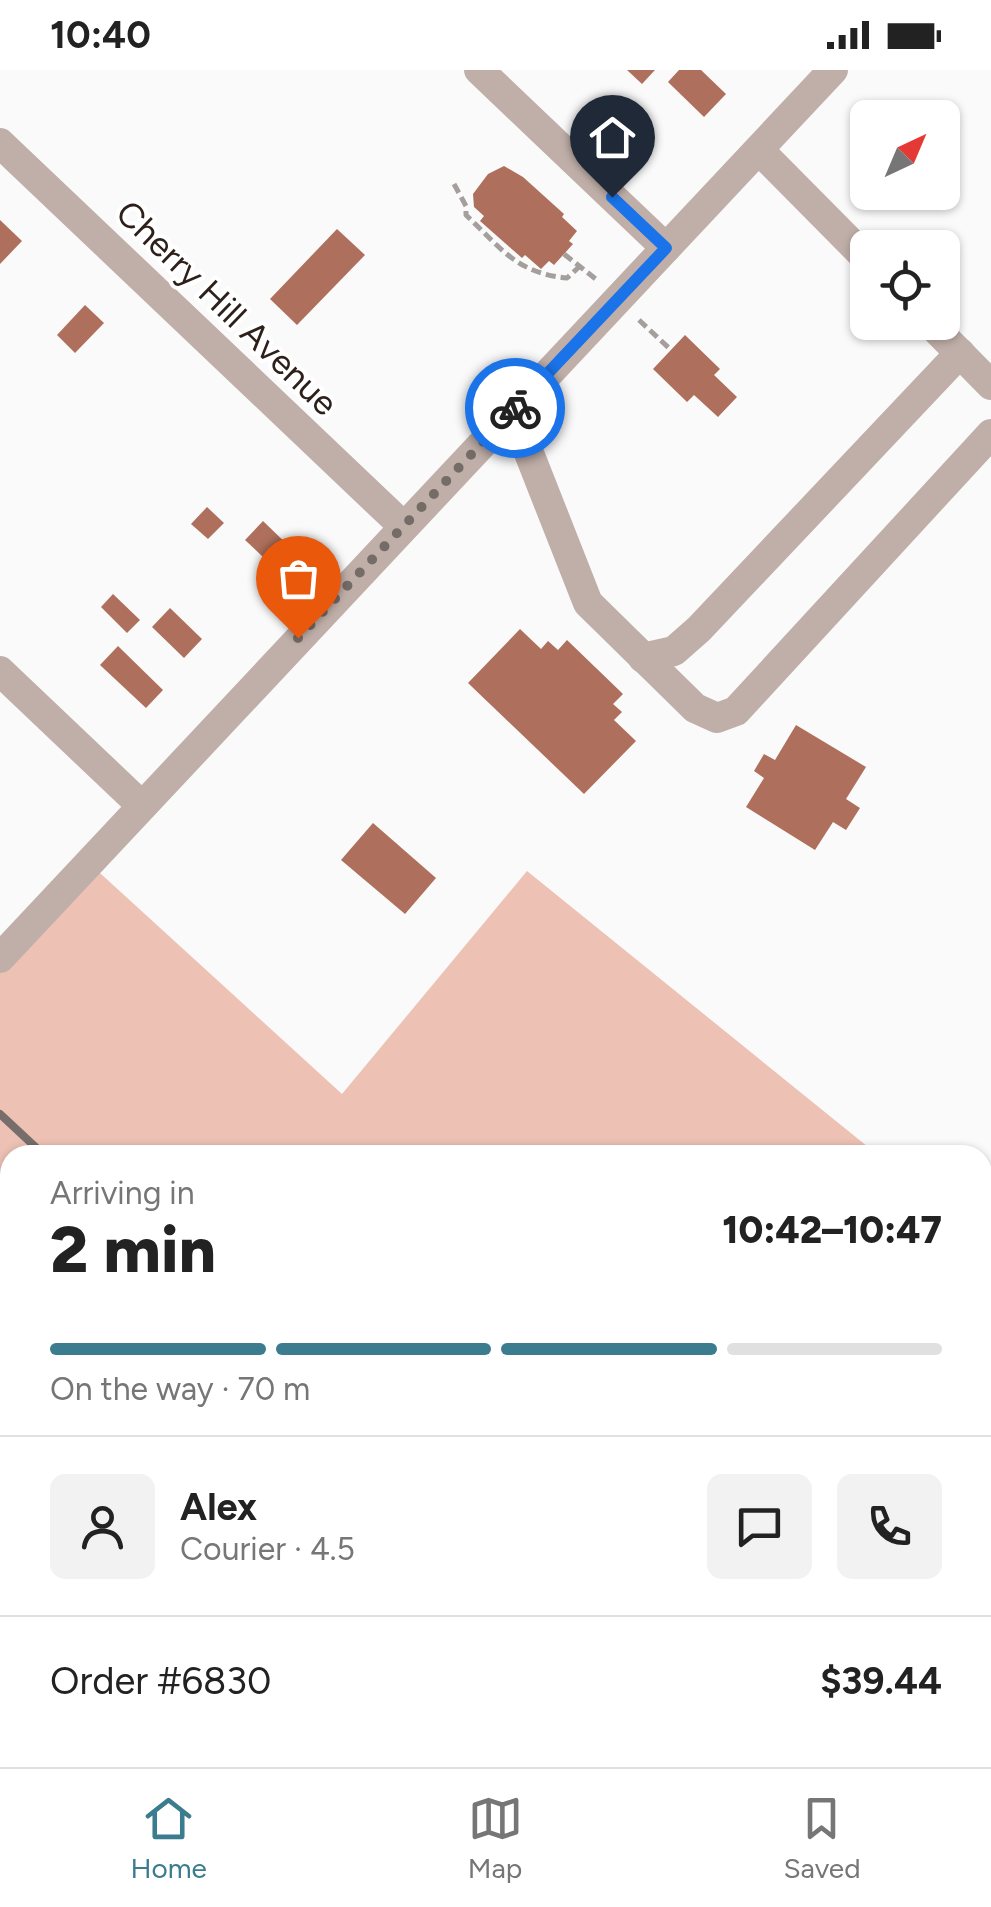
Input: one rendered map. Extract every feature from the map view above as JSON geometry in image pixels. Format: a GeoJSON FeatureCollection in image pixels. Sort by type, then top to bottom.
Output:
{"type":"FeatureCollection","features":[{"type":"Feature","properties":{"kind":"street"},"geometry":{"type":"LineString","coordinates":[[479,70],[666,248]]}},
{"type":"Feature","properties":{"kind":"street"},"geometry":{"type":"LineString","coordinates":[[0,958],[834,70]]}},
{"type":"Feature","properties":{"kind":"street","name":"Cherry Hill Avenue"},"geometry":{"type":"LineString","coordinates":[[0,144],[403,526]]}},
{"type":"Feature","properties":{"kind":"street"},"geometry":{"type":"LineString","coordinates":[[759,150],[850,242]]}},
{"type":"Feature","properties":{"kind":"street"},"geometry":{"type":"LineString","coordinates":[[947,340],[991,385]]}},
{"type":"Feature","properties":{"kind":"street"},"geometry":{"type":"LineString","coordinates":[[642,658],[674,652],[699,630],[960,353]]}},
{"type":"Feature","properties":{"kind":"street"},"geometry":{"type":"LineString","coordinates":[[503,420],[525,444],[588,603],[694,708],[717,718],[736,711],[991,434]]}},
{"type":"Feature","properties":{"kind":"street"},"geometry":{"type":"LineString","coordinates":[[0,671],[142,806]]}},
{"type":"Feature","properties":{"kind":"path"},"geometry":{"type":"LineString","coordinates":[[454,184],[466,206],[466,215],[521,267],[567,278],[579,268]]}},
{"type":"Feature","properties":{"kind":"path"},"geometry":{"type":"LineString","coordinates":[[564,254],[604,286]]}},
{"type":"Feature","properties":{"kind":"path"},"geometry":{"type":"LineString","coordinates":[[630,311],[670,350]]}},
{"type":"Feature","properties":{"kind":"shaded area"},"geometry":{"type":"Polygon","coordinates":[[[89,863],[342,1094],[527,871],[866,1145],[0,1145],[0,942],[89,863]]]}},
{"type":"Feature","properties":{"kind":"building"},"geometry":{"type":"Polygon","coordinates":[[[627,70],[655,70],[642,84],[627,70]]]}},
{"type":"Feature","properties":{"kind":"building"},"geometry":{"type":"Polygon","coordinates":[[[679,70],[701,70],[726,94],[704,117],[668,82],[679,70]]]}},
{"type":"Feature","properties":{"kind":"building"},"geometry":{"type":"Polygon","coordinates":[[[504,166],[523,177],[577,231],[569,241],[573,244],[554,265],[549,261],[541,269],[525,255],[522,258],[480,221],[484,216],[474,207],[473,194],[488,174],[504,166]]]}},
{"type":"Feature","properties":{"kind":"building"},"geometry":{"type":"Polygon","coordinates":[[[0,220],[22,241],[0,264],[0,220]]]}},
{"type":"Feature","properties":{"kind":"building"},"geometry":{"type":"Polygon","coordinates":[[[337,229],[365,255],[297,325],[270,299],[337,229]]]}},
{"type":"Feature","properties":{"kind":"building"},"geometry":{"type":"Polygon","coordinates":[[[85,305],[104,323],[75,353],[57,335],[85,305]]]}},
{"type":"Feature","properties":{"kind":"building"},"geometry":{"type":"Polygon","coordinates":[[[685,335],[720,369],[714,375],[737,397],[718,417],[694,395],[687,402],[653,369],[685,335]]]}},
{"type":"Feature","properties":{"kind":"building"},"geometry":{"type":"Polygon","coordinates":[[[207,507],[224,523],[208,539],[191,524],[207,507]]]}},
{"type":"Feature","properties":{"kind":"building"},"geometry":{"type":"Polygon","coordinates":[[[263,521],[295,552],[277,570],[245,540],[263,521]]]}},
{"type":"Feature","properties":{"kind":"building"},"geometry":{"type":"Polygon","coordinates":[[[113,594],[140,620],[127,633],[101,607],[113,594]]]}},
{"type":"Feature","properties":{"kind":"building"},"geometry":{"type":"Polygon","coordinates":[[[170,608],[202,639],[184,658],[152,627],[170,608]]]}},
{"type":"Feature","properties":{"kind":"building"},"geometry":{"type":"Polygon","coordinates":[[[520,629],[541,649],[548,641],[558,650],[567,640],[623,694],[613,704],[622,712],[614,720],[636,741],[584,794],[468,683],[520,629]]]}},
{"type":"Feature","properties":{"kind":"building"},"geometry":{"type":"Polygon","coordinates":[[[118,646],[163,690],[146,708],[100,665],[118,646]]]}},
{"type":"Feature","properties":{"kind":"building"},"geometry":{"type":"Polygon","coordinates":[[[796,725],[866,767],[846,799],[860,808],[846,830],[833,822],[815,850],[746,807],[764,778],[754,771],[764,754],[775,760],[796,725]]]}},
{"type":"Feature","properties":{"kind":"building"},"geometry":{"type":"Polygon","coordinates":[[[373,823],[436,878],[405,914],[341,860],[373,823]]]}},
{"type":"Feature","properties":{"kind":"railway"},"geometry":{"type":"LineString","coordinates":[[0,1114],[33,1145]]}},
{"type":"Feature","properties":{"kind":"way so far"},"geometry":{"type":"LineString","coordinates":[[298,638],[515,408]]}},
{"type":"Feature","properties":{"kind":"route"},"geometry":{"type":"LineString","coordinates":[[515,408],[666,248],[612,197]]}}]}
